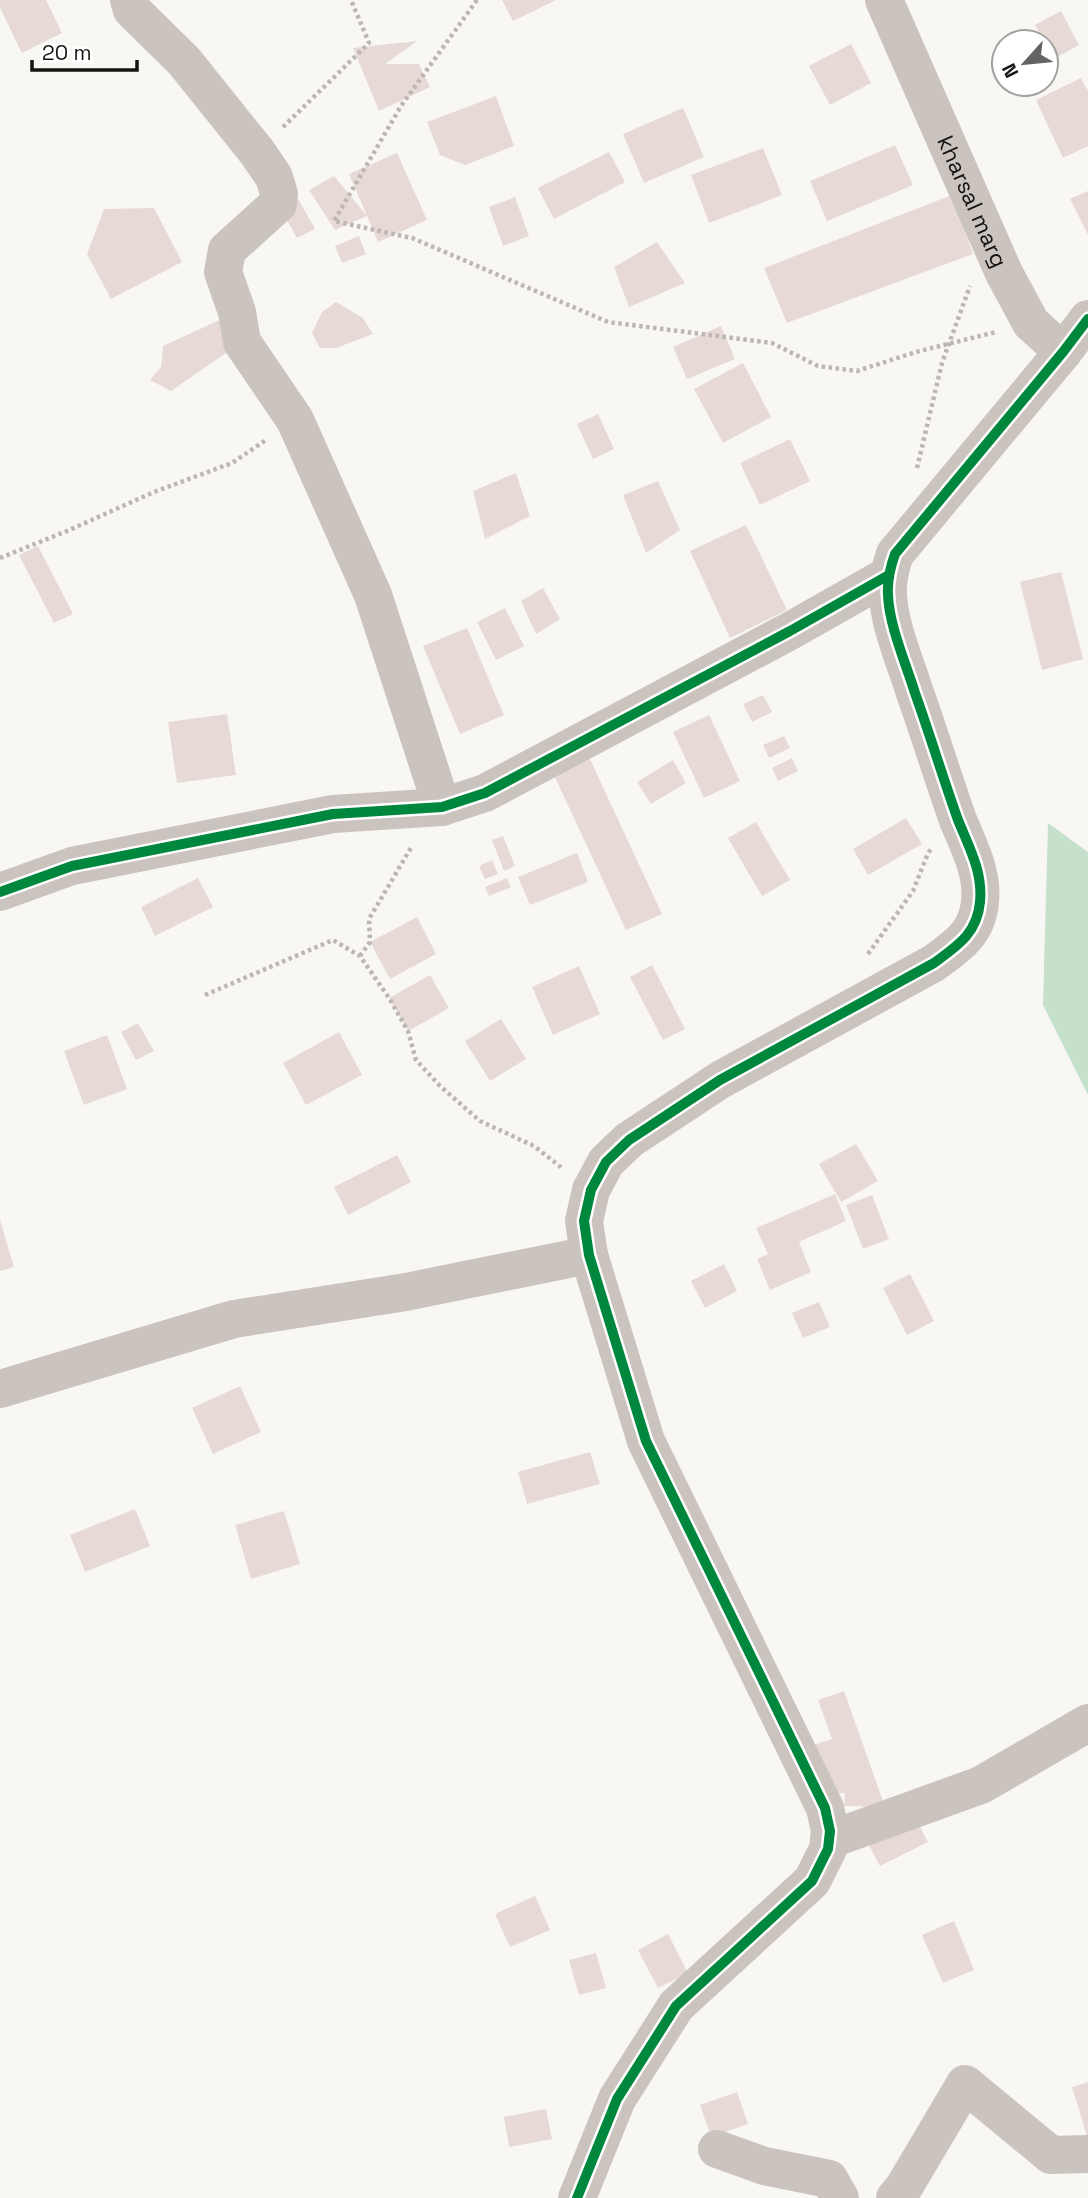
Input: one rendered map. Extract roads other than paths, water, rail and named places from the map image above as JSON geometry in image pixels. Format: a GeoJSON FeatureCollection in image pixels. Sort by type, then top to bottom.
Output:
{"type":"FeatureCollection","features":[{"type":"Feature","properties":{"kind":"street"},"geometry":{"type":"LineString","coordinates":[[129,0],[132,10],[184,61],[274,177],[279,194],[278,204],[227,250],[223,272],[237,312],[242,342],[295,420],[373,595],[442,807]]}},
{"type":"Feature","properties":{"kind":"street","name":"kharsal marg"},"geometry":{"type":"LineString","coordinates":[[884,0],[1004,274],[1031,323],[1063,352]]}},
{"type":"Feature","properties":{"kind":"street"},"geometry":{"type":"LineString","coordinates":[[577,2198],[617,2099],[676,2006],[812,1881],[828,1849],[830,1831],[825,1808],[646,1441],[589,1255],[584,1221],[591,1190],[606,1162],[629,1140],[720,1080],[934,963],[963,942],[973,926],[980,904],[980,884],[975,861],[958,819],[899,643],[888,599],[887,576],[895,554],[1063,352],[1088,318]]}},
{"type":"Feature","properties":{"kind":"street"},"geometry":{"type":"LineString","coordinates":[[0,892],[72,866],[332,814],[442,807],[485,793],[790,631],[887,576]]}},
{"type":"Feature","properties":{"kind":"street"},"geometry":{"type":"LineString","coordinates":[[0,1389],[234,1319],[405,1292],[589,1255]]}},
{"type":"Feature","properties":{"kind":"street"},"geometry":{"type":"LineString","coordinates":[[829,1840],[981,1785],[1088,1723]]}},
{"type":"Feature","properties":{"kind":"street"},"geometry":{"type":"LineString","coordinates":[[895,2198],[965,2084],[1051,2155],[1088,2154]]}},
{"type":"Feature","properties":{"kind":"street"},"geometry":{"type":"LineString","coordinates":[[717,2149],[764,2166],[829,2179],[840,2198]]}}]}
